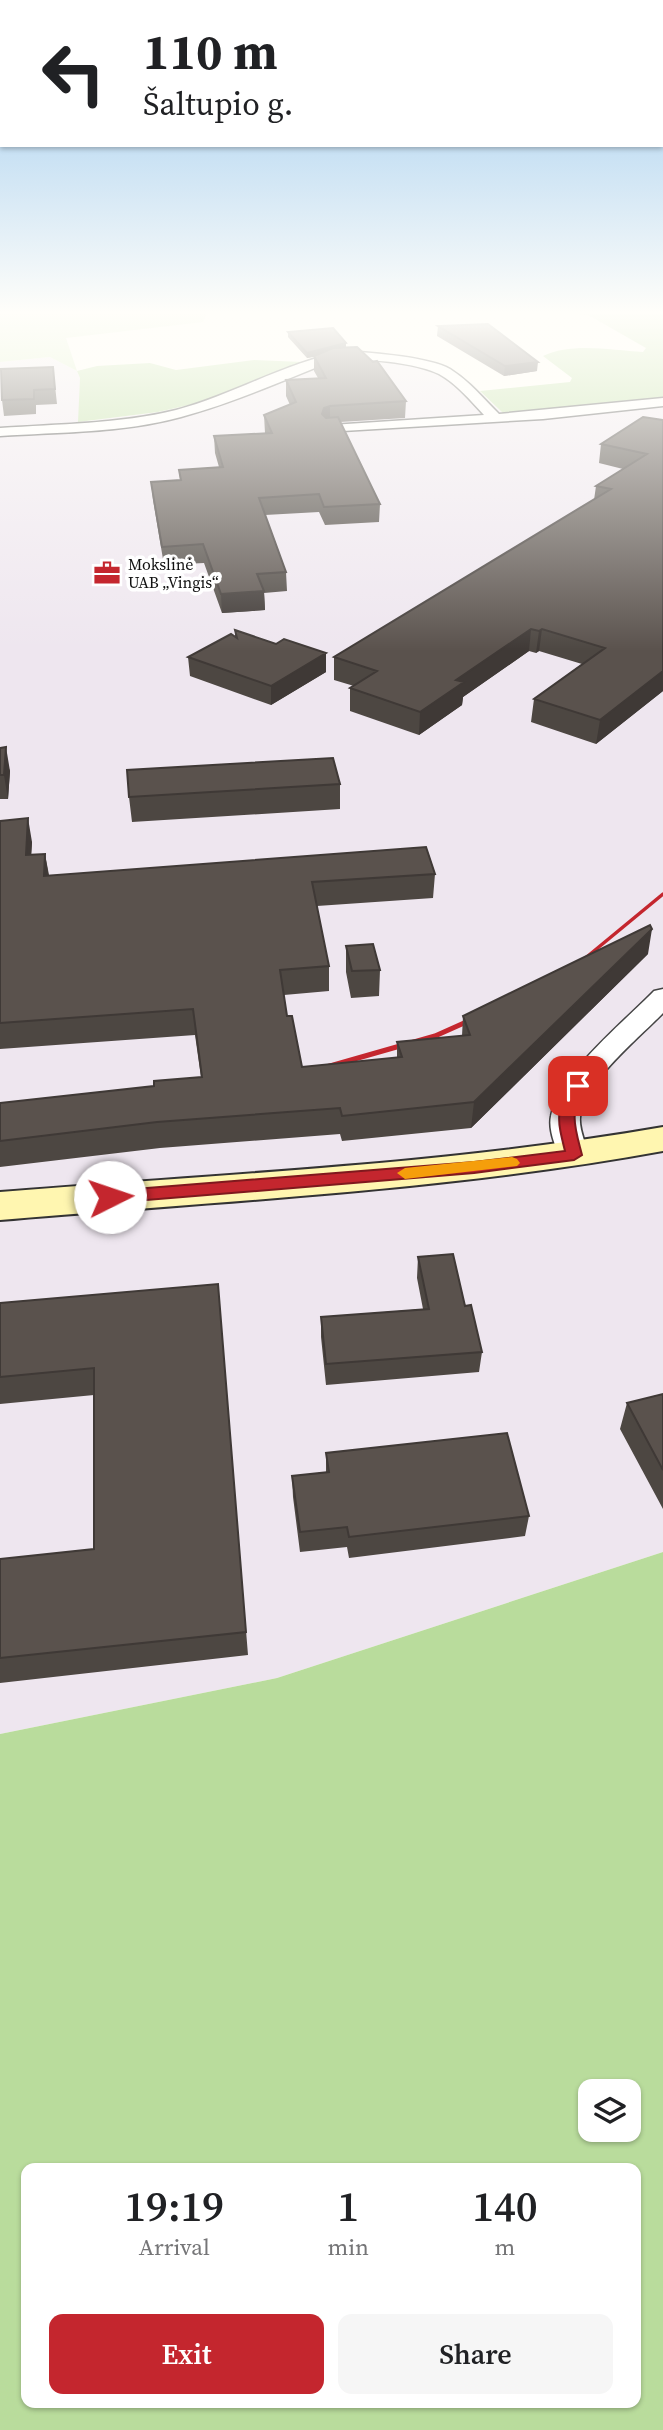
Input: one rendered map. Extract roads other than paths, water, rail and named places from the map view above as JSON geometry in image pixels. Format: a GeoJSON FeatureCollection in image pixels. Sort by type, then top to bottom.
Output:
{"type":"FeatureCollection","features":[{"type":"Feature","properties":{"kind":"street"},"geometry":{"type":"LineString","coordinates":[[0,432],[114,424]]}},
{"type":"Feature","properties":{"kind":"street"},"geometry":{"type":"LineString","coordinates":[[331,429],[400,424]]}},
{"type":"Feature","properties":{"kind":"street"},"geometry":{"type":"LineString","coordinates":[[574,1155],[565,1119],[568,1103],[578,1086],[663,997]]}},
{"type":"Feature","properties":{"kind":"street"},"geometry":{"type":"LineString","coordinates":[[0,1206],[474,1167],[574,1155],[663,1139]]}},
{"type":"Feature","properties":{"kind":"railway"},"geometry":{"type":"LineString","coordinates":[[577,965],[663,894]]}},
{"type":"Feature","properties":{"kind":"railway"},"geometry":{"type":"LineString","coordinates":[[323,1068],[435,1036],[482,1015]]}},
{"type":"Feature","properties":{"kind":"place","name":"Mokslinė UAB „Vingis“"},"geometry":{"type":"Point","coordinates":[107,573]}}]}
